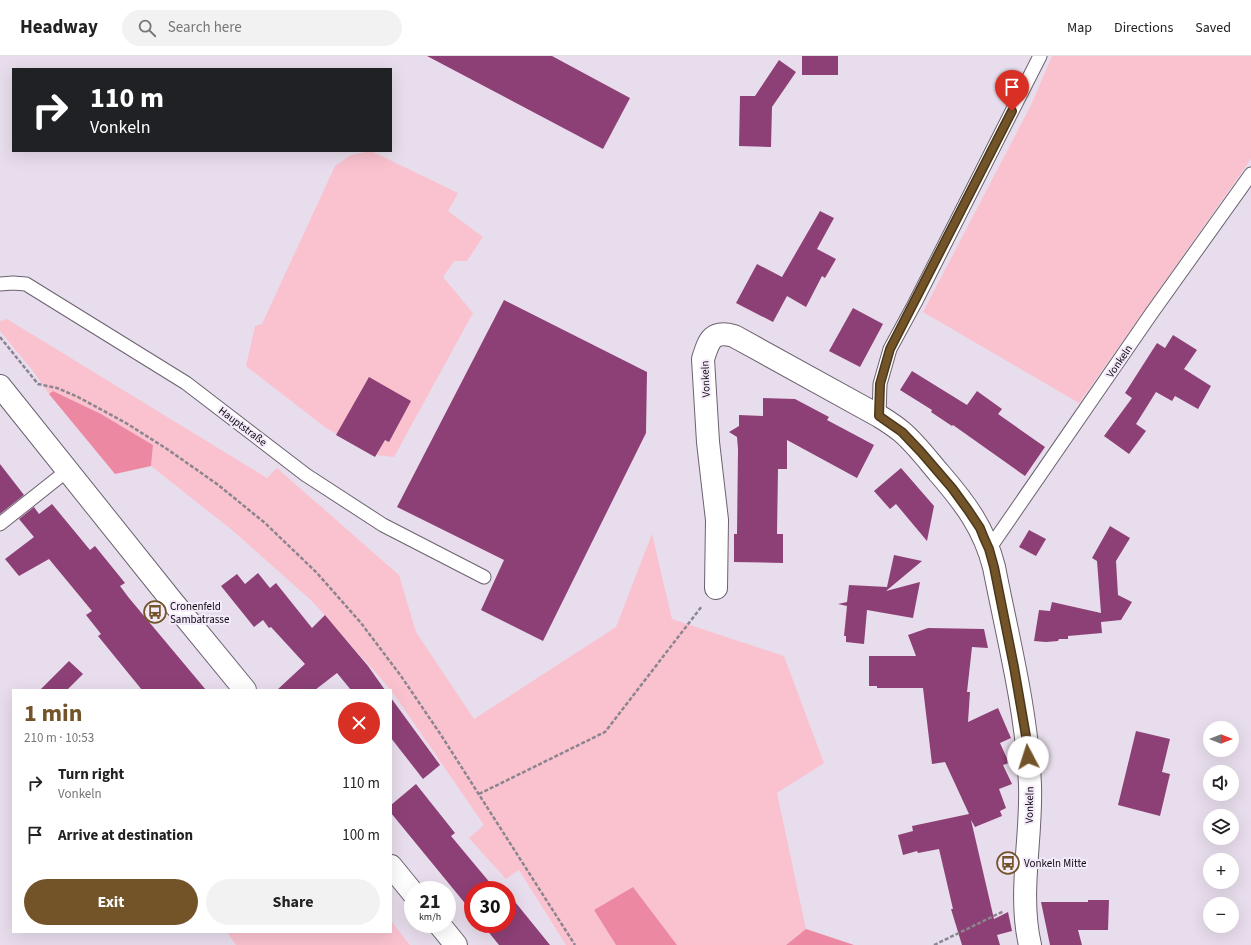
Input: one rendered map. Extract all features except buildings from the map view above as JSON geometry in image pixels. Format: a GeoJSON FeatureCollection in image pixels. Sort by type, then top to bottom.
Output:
{"type":"FeatureCollection","features":[{"type":"Feature","properties":{"kind":"street","name":"Vonkeln"},"geometry":{"type":"LineString","coordinates":[[716,588],[717,520],[708,442],[703,359],[707,347],[714,336],[723,333],[734,336],[879,416],[902,432],[952,488],[980,528],[989,549],[1027,742],[1030,787],[1025,900],[1030,945]]}},
{"type":"Feature","properties":{"kind":"street"},"geometry":{"type":"LineString","coordinates":[[0,386],[244,689]]}},
{"type":"Feature","properties":{"kind":"street"},"geometry":{"type":"LineString","coordinates":[[392,867],[404,882]]}},
{"type":"Feature","properties":{"kind":"street"},"geometry":{"type":"LineString","coordinates":[[446,933],[456,945]]}},
{"type":"Feature","properties":{"kind":"lane"},"geometry":{"type":"LineString","coordinates":[[879,416],[880,384],[890,349],[915,303],[1040,56]]}},
{"type":"Feature","properties":{"kind":"lane","name":"Vonkeln"},"geometry":{"type":"LineString","coordinates":[[989,549],[1151,314],[1251,174]]}},
{"type":"Feature","properties":{"kind":"lane","name":"Hauptstraße"},"geometry":{"type":"LineString","coordinates":[[0,284],[13,282],[26,284],[186,383],[306,475],[383,525],[484,577]]}},
{"type":"Feature","properties":{"kind":"lane"},"geometry":{"type":"LineString","coordinates":[[0,524],[68,470]]}},
{"type":"Feature","properties":{"kind":"path"},"geometry":{"type":"LineString","coordinates":[[0,337],[38,384],[57,388],[78,397],[126,423],[167,449],[217,484],[265,523],[317,573],[361,623],[401,676],[479,794],[575,945]]}},
{"type":"Feature","properties":{"kind":"path"},"geometry":{"type":"LineString","coordinates":[[479,794],[605,732],[716,588]]}},
{"type":"Feature","properties":{"kind":"path"},"geometry":{"type":"LineString","coordinates":[[934,945],[1025,900]]}},
{"type":"Feature","properties":{"kind":"shaded area"},"geometry":{"type":"Polygon","coordinates":[[[1052,56],[1251,56],[1251,159],[1079,403],[923,312],[1031,105],[1052,56]]]}},
{"type":"Feature","properties":{"kind":"shaded area"},"geometry":{"type":"Polygon","coordinates":[[[373,152],[458,193],[448,211],[483,237],[467,261],[454,261],[443,277],[473,313],[394,457],[376,455],[326,428],[246,366],[255,326],[262,324],[335,166],[351,155],[373,152]]]}},
{"type":"Feature","properties":{"kind":"shaded area"},"geometry":{"type":"Polygon","coordinates":[[[7,319],[267,478],[277,468],[399,575],[416,632],[474,719],[616,627],[652,534],[672,619],[784,656],[824,763],[777,793],[806,929],[786,945],[677,945],[633,887],[594,910],[616,945],[566,945],[519,870],[506,879],[469,838],[484,825],[392,691],[392,689],[390,689],[312,601],[232,530],[151,466],[153,445],[101,414],[53,391],[49,394],[33,371],[0,331],[0,321],[7,319]]]}},
{"type":"Feature","properties":{"kind":"shaded area"},"geometry":{"type":"Polygon","coordinates":[[[53,391],[101,414],[153,445],[151,466],[115,474],[49,394],[53,391]]]}},
{"type":"Feature","properties":{"kind":"shaded area"},"geometry":{"type":"Polygon","coordinates":[[[633,887],[677,945],[616,945],[594,910],[633,887]]]}},
{"type":"Feature","properties":{"kind":"shaded area"},"geometry":{"type":"Polygon","coordinates":[[[392,922],[410,945],[236,945],[228,933],[392,933],[392,922]]]}},
{"type":"Feature","properties":{"kind":"shaded area"},"geometry":{"type":"Polygon","coordinates":[[[806,929],[854,945],[786,945],[806,929]]]}},
{"type":"Feature","properties":{"kind":"place","name":"Cronenfeld Sambatrasse"},"geometry":{"type":"Point","coordinates":[155,612]}},
{"type":"Feature","properties":{"kind":"place","name":"Vonkeln Mitte"},"geometry":{"type":"Point","coordinates":[1008,863]}},
{"type":"Feature","properties":{"kind":"route"},"geometry":{"type":"LineString","coordinates":[[1012,111],[915,303],[890,349],[880,384],[879,416],[902,432],[921,452],[952,488],[980,528],[989,549],[994,567],[1020,698],[1028,757]]}}]}
